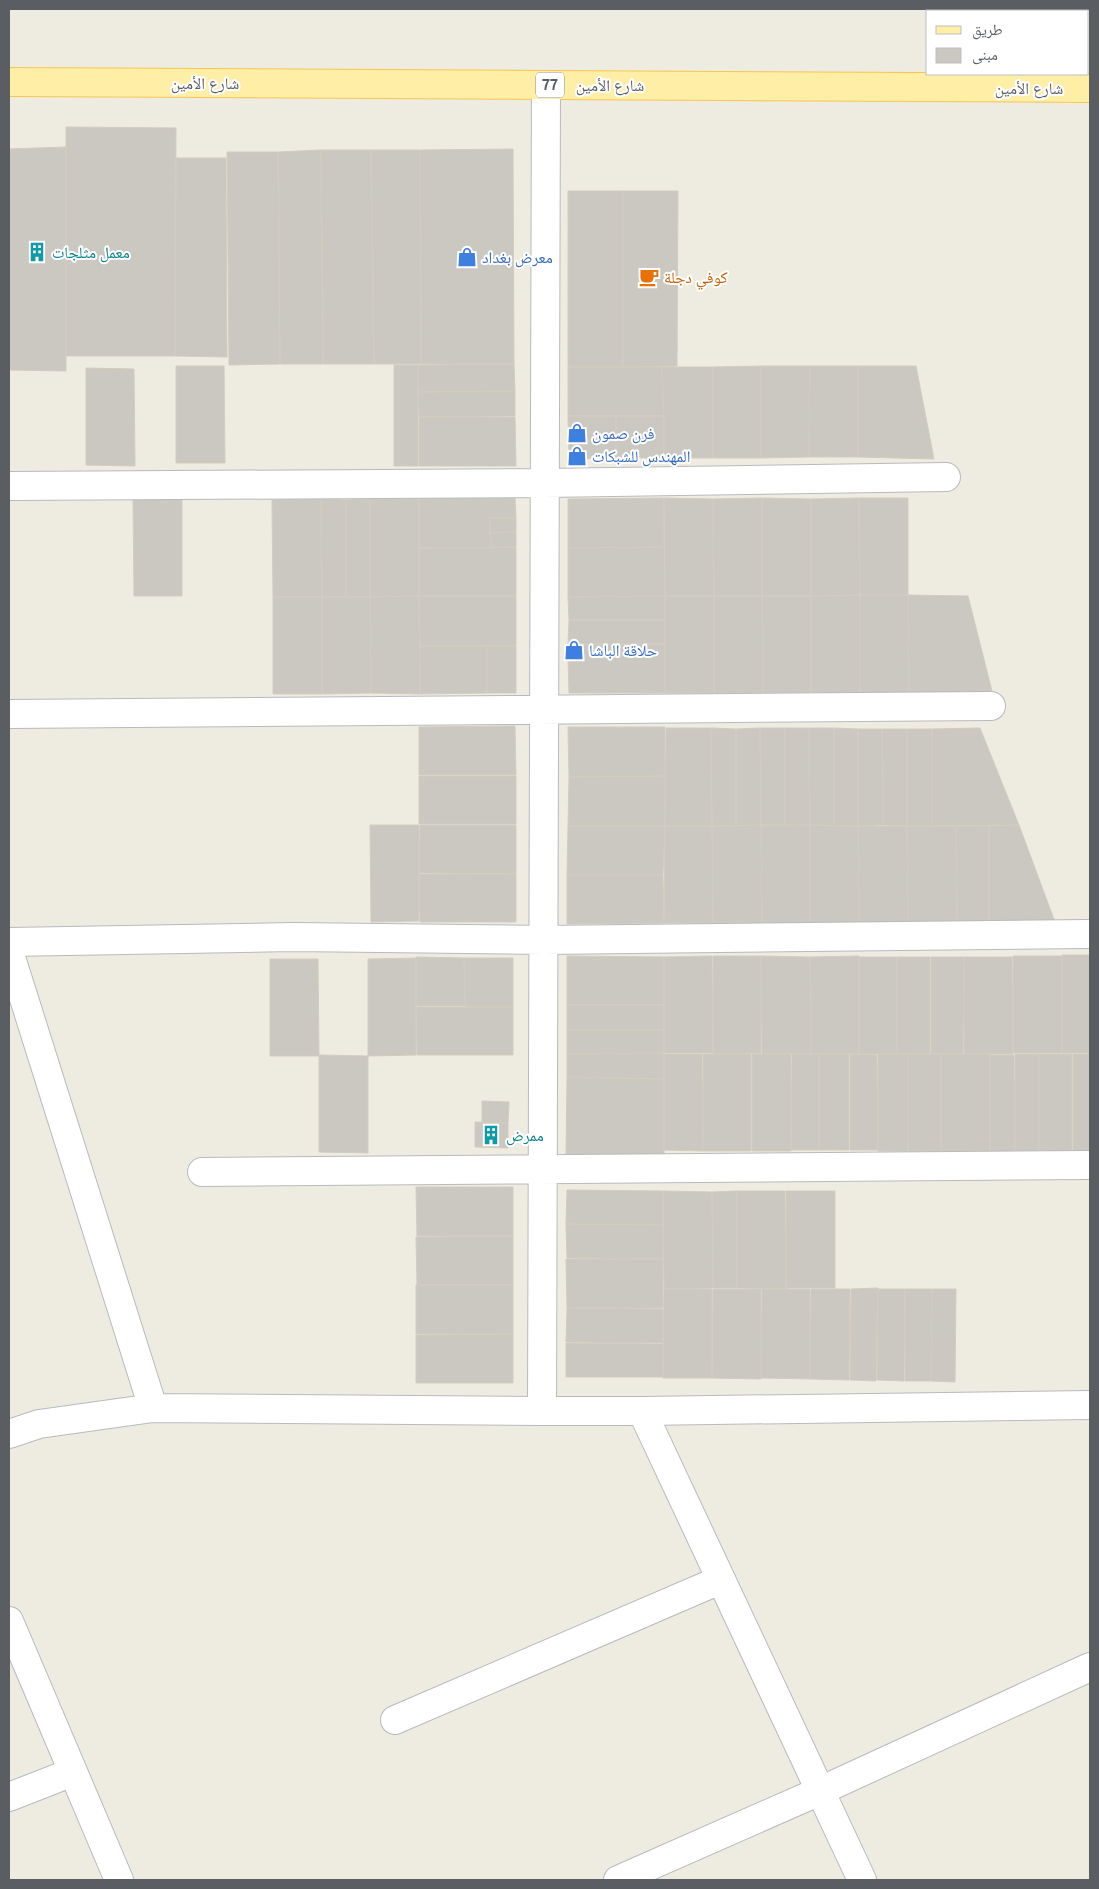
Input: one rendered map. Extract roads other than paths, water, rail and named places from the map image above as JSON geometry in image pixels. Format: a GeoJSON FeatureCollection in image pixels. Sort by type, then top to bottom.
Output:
{"type":"FeatureCollection","features":[{"type":"Feature","properties":{"kind":"main road","name":"شارع الأمين"},"geometry":{"type":"LineString","coordinates":[[9,82],[1090,88]]}},
{"type":"Feature","properties":{"kind":"street"},"geometry":{"type":"LineString","coordinates":[[542,1411],[546,85]]}},
{"type":"Feature","properties":{"kind":"street"},"geometry":{"type":"LineString","coordinates":[[9,486],[545,483],[946,477]]}},
{"type":"Feature","properties":{"kind":"street"},"geometry":{"type":"LineString","coordinates":[[9,714],[991,706]]}},
{"type":"Feature","properties":{"kind":"street"},"geometry":{"type":"LineString","coordinates":[[9,942],[293,937],[543,940],[1087,934]]}},
{"type":"Feature","properties":{"kind":"street"},"geometry":{"type":"LineString","coordinates":[[9,951],[153,1408]]}},
{"type":"Feature","properties":{"kind":"street"},"geometry":{"type":"LineString","coordinates":[[202,1172],[1090,1164]]}},
{"type":"Feature","properties":{"kind":"street"},"geometry":{"type":"LineString","coordinates":[[9,1434],[38,1424],[153,1408],[642,1412],[1090,1405]]}},
{"type":"Feature","properties":{"kind":"street"},"geometry":{"type":"LineString","coordinates":[[642,1412],[862,1880]]}},
{"type":"Feature","properties":{"kind":"street"},"geometry":{"type":"LineString","coordinates":[[395,1720],[720,1580]]}},
{"type":"Feature","properties":{"kind":"street"},"geometry":{"type":"LineString","coordinates":[[9,1620],[119,1880]]}},
{"type":"Feature","properties":{"kind":"street"},"geometry":{"type":"LineString","coordinates":[[618,1880],[820,1791],[1090,1667]]}},
{"type":"Feature","properties":{"kind":"street"},"geometry":{"type":"LineString","coordinates":[[9,1798],[73,1772]]}},
{"type":"Feature","properties":{"kind":"place","name":"معمل مثلجات"},"geometry":{"type":"Point","coordinates":[37,252]}},
{"type":"Feature","properties":{"kind":"place","name":"معرض بغداد"},"geometry":{"type":"Point","coordinates":[467,257]}},
{"type":"Feature","properties":{"kind":"place","name":"كوفي دجلة"},"geometry":{"type":"Point","coordinates":[649,277]}},
{"type":"Feature","properties":{"kind":"place","name":"فرن صمون"},"geometry":{"type":"Point","coordinates":[577,433]}},
{"type":"Feature","properties":{"kind":"place","name":"المهندس للشبكات"},"geometry":{"type":"Point","coordinates":[577,456]}},
{"type":"Feature","properties":{"kind":"place","name":"حلاقة الباشا"},"geometry":{"type":"Point","coordinates":[574,650]}},
{"type":"Feature","properties":{"kind":"place","name":"ممرض"},"geometry":{"type":"Point","coordinates":[491,1135]}}]}
